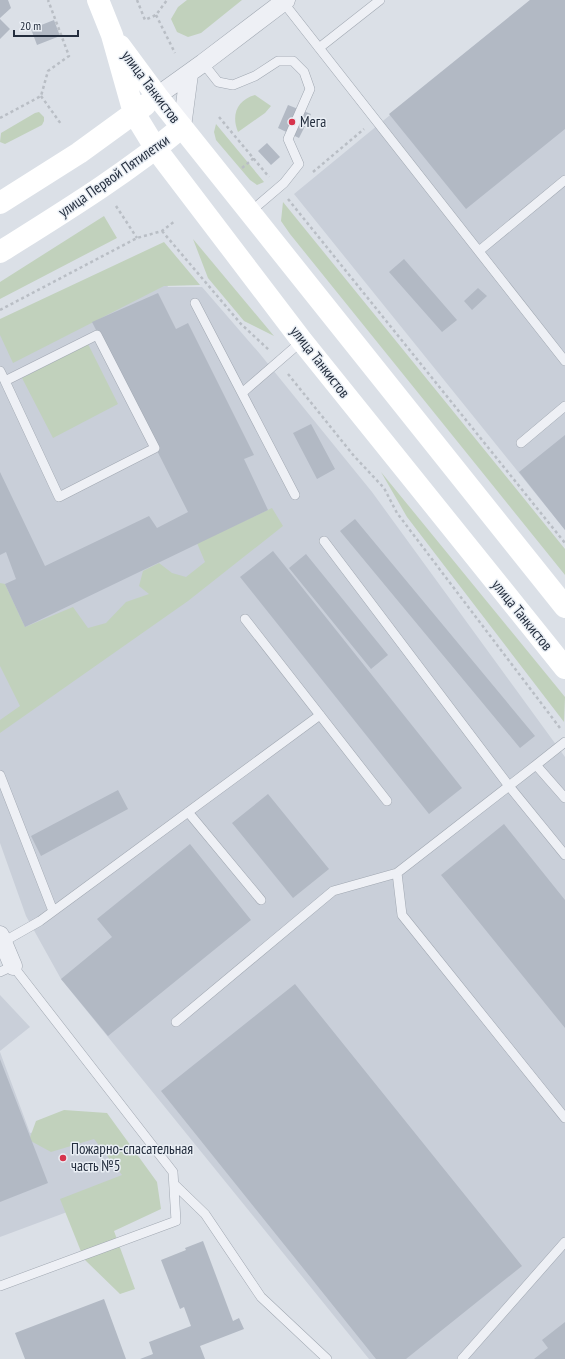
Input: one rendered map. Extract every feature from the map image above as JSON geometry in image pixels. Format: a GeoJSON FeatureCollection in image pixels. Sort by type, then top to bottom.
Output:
{"type":"FeatureCollection","features":[{"type":"Feature","properties":{"kind":"main road","name":"улица Танкистов"},"geometry":{"type":"LineString","coordinates":[[98,0],[112,35],[134,113],[156,149],[302,341],[565,668]]}},
{"type":"Feature","properties":{"kind":"main road","name":"улица Танкистов"},"geometry":{"type":"LineString","coordinates":[[112,35],[157,96],[565,607]]}},
{"type":"Feature","properties":{"kind":"main road"},"geometry":{"type":"LineString","coordinates":[[0,203],[78,153],[157,96]]}},
{"type":"Feature","properties":{"kind":"main road","name":"улица Первой Пятилетки"},"geometry":{"type":"LineString","coordinates":[[0,252],[103,186],[156,149],[182,127]]}},
{"type":"Feature","properties":{"kind":"street"},"geometry":{"type":"LineString","coordinates":[[157,96],[204,63],[284,1]]}},
{"type":"Feature","properties":{"kind":"street","name":"улица Первой Пятилетки"},"geometry":{"type":"LineString","coordinates":[[182,127],[189,74]]}},
{"type":"Feature","properties":{"kind":"street"},"geometry":{"type":"LineString","coordinates":[[1,938],[7,969]]}},
{"type":"Feature","properties":{"kind":"lane"},"geometry":{"type":"LineString","coordinates":[[319,48],[380,0]]}},
{"type":"Feature","properties":{"kind":"lane"},"geometry":{"type":"LineString","coordinates":[[284,1],[319,48],[565,361]]}},
{"type":"Feature","properties":{"kind":"lane"},"geometry":{"type":"LineString","coordinates":[[204,63],[218,82],[233,85],[255,76],[278,61],[293,61],[304,72],[310,89],[288,139],[299,164],[278,188],[250,212]]}},
{"type":"Feature","properties":{"kind":"lane"},"geometry":{"type":"LineString","coordinates":[[478,251],[565,180]]}},
{"type":"Feature","properties":{"kind":"lane"},"geometry":{"type":"LineString","coordinates":[[195,303],[295,495]]}},
{"type":"Feature","properties":{"kind":"lane"},"geometry":{"type":"LineString","coordinates":[[0,371],[59,497],[155,448],[97,335],[5,381]]}},
{"type":"Feature","properties":{"kind":"lane"},"geometry":{"type":"LineString","coordinates":[[242,393],[302,341]]}},
{"type":"Feature","properties":{"kind":"lane"},"geometry":{"type":"LineString","coordinates":[[520,442],[565,406]]}},
{"type":"Feature","properties":{"kind":"lane"},"geometry":{"type":"LineString","coordinates":[[324,541],[509,786],[565,855]]}},
{"type":"Feature","properties":{"kind":"lane"},"geometry":{"type":"LineString","coordinates":[[245,619],[387,801]]}},
{"type":"Feature","properties":{"kind":"lane"},"geometry":{"type":"LineString","coordinates":[[1,938],[40,921],[320,716]]}},
{"type":"Feature","properties":{"kind":"lane"},"geometry":{"type":"LineString","coordinates":[[176,1022],[333,891],[397,873],[565,742]]}},
{"type":"Feature","properties":{"kind":"lane"},"geometry":{"type":"LineString","coordinates":[[536,765],[565,798]]}},
{"type":"Feature","properties":{"kind":"lane"},"geometry":{"type":"LineString","coordinates":[[0,775],[53,911]]}},
{"type":"Feature","properties":{"kind":"lane"},"geometry":{"type":"LineString","coordinates":[[188,812],[261,900]]}},
{"type":"Feature","properties":{"kind":"lane"},"geometry":{"type":"LineString","coordinates":[[397,873],[402,915],[565,1118]]}},
{"type":"Feature","properties":{"kind":"lane"},"geometry":{"type":"LineString","coordinates":[[0,1286],[176,1220],[174,1172],[7,969]]}},
{"type":"Feature","properties":{"kind":"lane"},"geometry":{"type":"LineString","coordinates":[[174,1184],[205,1214],[261,1297],[328,1359]]}},
{"type":"Feature","properties":{"kind":"lane"},"geometry":{"type":"LineString","coordinates":[[462,1359],[565,1242]]}},
{"type":"Feature","properties":{"kind":"path"},"geometry":{"type":"LineString","coordinates":[[0,118],[41,96],[48,70],[69,56],[48,0]]}},
{"type":"Feature","properties":{"kind":"path"},"geometry":{"type":"LineString","coordinates":[[137,0],[145,20],[156,15],[167,0]]}},
{"type":"Feature","properties":{"kind":"path"},"geometry":{"type":"LineString","coordinates":[[156,15],[175,53]]}},
{"type":"Feature","properties":{"kind":"path"},"geometry":{"type":"LineString","coordinates":[[41,96],[61,124]]}},
{"type":"Feature","properties":{"kind":"path"},"geometry":{"type":"LineString","coordinates":[[219,117],[254,158],[565,543]]}},
{"type":"Feature","properties":{"kind":"path"},"geometry":{"type":"LineString","coordinates":[[310,175],[371,124]]}},
{"type":"Feature","properties":{"kind":"path"},"geometry":{"type":"LineString","coordinates":[[238,170],[254,158]]}},
{"type":"Feature","properties":{"kind":"path"},"geometry":{"type":"LineString","coordinates":[[116,206],[137,238]]}},
{"type":"Feature","properties":{"kind":"path"},"geometry":{"type":"LineString","coordinates":[[0,310],[137,238],[162,231],[175,221]]}},
{"type":"Feature","properties":{"kind":"path"},"geometry":{"type":"LineString","coordinates":[[162,231],[241,324],[262,342],[354,456],[384,488],[397,513],[565,734]]}},
{"type":"Feature","properties":{"kind":"shaded area"},"geometry":{"type":"Polygon","coordinates":[[[530,0],[565,0],[565,530],[294,194],[530,0]]]}},
{"type":"Feature","properties":{"kind":"shaded area"},"geometry":{"type":"Polygon","coordinates":[[[149,252],[168,287],[202,287],[260,354],[372,492],[565,757],[565,1359],[369,1359],[61,979],[26,916],[0,843],[0,324],[149,252]]]}},
{"type":"Feature","properties":{"kind":"shaded area"},"geometry":{"type":"Polygon","coordinates":[[[0,995],[30,1027],[0,1051],[0,995]]]}},
{"type":"Feature","properties":{"kind":"shaded area","name":"Пожарно-спасательная часть №5"},"geometry":{"type":"Polygon","coordinates":[[[0,1052],[30,1133],[95,1119],[145,1183],[0,1237],[0,1052]]]}},
{"type":"Feature","properties":{"kind":"green space"},"geometry":{"type":"Polygon","coordinates":[[[187,0],[242,0],[201,33],[188,37],[177,32],[171,19],[178,7],[187,0]]]}},
{"type":"Feature","properties":{"kind":"green space"},"geometry":{"type":"Polygon","coordinates":[[[255,95],[271,106],[265,113],[238,132],[235,120],[237,109],[244,100],[255,95]]]}},
{"type":"Feature","properties":{"kind":"green space"},"geometry":{"type":"Polygon","coordinates":[[[39,112],[44,117],[42,125],[5,144],[0,142],[1,133],[39,112]]]}},
{"type":"Feature","properties":{"kind":"green space"},"geometry":{"type":"Polygon","coordinates":[[[216,124],[264,182],[257,185],[250,180],[216,140],[214,132],[216,124]]]}},
{"type":"Feature","properties":{"kind":"green space"},"geometry":{"type":"Polygon","coordinates":[[[283,202],[565,549],[565,575],[290,234],[281,221],[283,202]]]}},
{"type":"Feature","properties":{"kind":"green space"},"geometry":{"type":"Polygon","coordinates":[[[104,216],[117,238],[0,299],[0,282],[104,216]]]}},
{"type":"Feature","properties":{"kind":"green space"},"geometry":{"type":"Polygon","coordinates":[[[193,239],[274,336],[244,321],[208,278],[193,239]]]}},
{"type":"Feature","properties":{"kind":"green space"},"geometry":{"type":"Polygon","coordinates":[[[164,242],[200,285],[164,286],[13,363],[0,335],[0,319],[164,242]]]}},
{"type":"Feature","properties":{"kind":"green space"},"geometry":{"type":"Polygon","coordinates":[[[88,344],[118,404],[53,438],[22,378],[88,344]]]}},
{"type":"Feature","properties":{"kind":"green space"},"geometry":{"type":"Polygon","coordinates":[[[381,472],[565,697],[564,722],[407,517],[381,472]]]}},
{"type":"Feature","properties":{"kind":"green space"},"geometry":{"type":"Polygon","coordinates":[[[272,508],[283,526],[188,601],[0,733],[0,720],[20,706],[0,666],[0,583],[5,584],[25,627],[73,607],[88,628],[106,623],[126,602],[149,594],[139,586],[143,571],[159,563],[172,573],[186,577],[205,562],[197,543],[272,508]]]}},
{"type":"Feature","properties":{"kind":"green space"},"geometry":{"type":"Polygon","coordinates":[[[64,1110],[107,1113],[157,1182],[161,1209],[114,1231],[135,1289],[120,1294],[84,1259],[60,1199],[122,1175],[94,1139],[51,1152],[29,1140],[36,1121],[64,1110]]]}},
{"type":"Feature","properties":{"kind":"building"},"geometry":{"type":"Polygon","coordinates":[[[0,0],[8,0],[11,8],[0,18],[0,0]]]}},
{"type":"Feature","properties":{"kind":"building"},"geometry":{"type":"Polygon","coordinates":[[[530,0],[565,0],[565,129],[466,209],[389,114],[530,0]]]}},
{"type":"Feature","properties":{"kind":"building"},"geometry":{"type":"Polygon","coordinates":[[[0,19],[10,29],[0,39],[0,19]]]}},
{"type":"Feature","properties":{"kind":"building"},"geometry":{"type":"Polygon","coordinates":[[[54,20],[60,36],[37,45],[31,29],[54,20]]]}},
{"type":"Feature","properties":{"kind":"building"},"geometry":{"type":"Polygon","coordinates":[[[288,105],[311,114],[299,138],[278,128],[288,105]]]}},
{"type":"Feature","properties":{"kind":"building"},"geometry":{"type":"Polygon","coordinates":[[[267,143],[280,157],[271,165],[258,151],[267,143]]]}},
{"type":"Feature","properties":{"kind":"building"},"geometry":{"type":"Polygon","coordinates":[[[404,259],[457,320],[442,332],[389,272],[404,259]]]}},
{"type":"Feature","properties":{"kind":"building"},"geometry":{"type":"Polygon","coordinates":[[[478,288],[487,296],[472,310],[464,301],[478,288]]]}},
{"type":"Feature","properties":{"kind":"building"},"geometry":{"type":"Polygon","coordinates":[[[158,293],[176,329],[188,323],[254,455],[244,459],[268,510],[25,627],[5,584],[16,579],[6,552],[0,555],[0,472],[45,566],[149,516],[157,528],[188,512],[92,322],[158,293]]]}},
{"type":"Feature","properties":{"kind":"building"},"geometry":{"type":"Polygon","coordinates":[[[311,424],[335,469],[317,479],[293,433],[311,424]]]}},
{"type":"Feature","properties":{"kind":"building"},"geometry":{"type":"Polygon","coordinates":[[[565,435],[565,530],[519,472],[565,435]]]}},
{"type":"Feature","properties":{"kind":"building"},"geometry":{"type":"Polygon","coordinates":[[[355,519],[535,736],[520,748],[340,531],[355,519]]]}},
{"type":"Feature","properties":{"kind":"building"},"geometry":{"type":"Polygon","coordinates":[[[273,551],[462,788],[429,814],[240,577],[273,551]]]}},
{"type":"Feature","properties":{"kind":"building"},"geometry":{"type":"Polygon","coordinates":[[[306,554],[388,655],[371,669],[289,568],[306,554]]]}},
{"type":"Feature","properties":{"kind":"building"},"geometry":{"type":"Polygon","coordinates":[[[118,790],[128,809],[41,856],[31,836],[118,790]]]}},
{"type":"Feature","properties":{"kind":"building"},"geometry":{"type":"Polygon","coordinates":[[[268,794],[329,869],[293,898],[232,823],[268,794]]]}},
{"type":"Feature","properties":{"kind":"building"},"geometry":{"type":"Polygon","coordinates":[[[504,824],[565,900],[565,1028],[441,875],[504,824]]]}},
{"type":"Feature","properties":{"kind":"building"},"geometry":{"type":"Polygon","coordinates":[[[190,844],[251,920],[108,1036],[61,979],[112,937],[97,919],[190,844]]]}},
{"type":"Feature","properties":{"kind":"building"},"geometry":{"type":"Polygon","coordinates":[[[295,984],[522,1266],[406,1359],[376,1359],[161,1091],[295,984]]]}},
{"type":"Feature","properties":{"kind":"building"},"geometry":{"type":"Polygon","coordinates":[[[0,1059],[48,1183],[0,1202],[0,1059]]]}},
{"type":"Feature","properties":{"kind":"building"},"geometry":{"type":"Polygon","coordinates":[[[203,1241],[233,1321],[239,1318],[244,1329],[200,1346],[205,1359],[140,1359],[153,1354],[149,1342],[191,1326],[184,1307],[180,1309],[161,1260],[203,1241]]]}},
{"type":"Feature","properties":{"kind":"building"},"geometry":{"type":"Polygon","coordinates":[[[104,1299],[126,1359],[25,1359],[15,1333],[104,1299]]]}},
{"type":"Feature","properties":{"kind":"building"},"geometry":{"type":"Polygon","coordinates":[[[565,1322],[565,1359],[534,1359],[548,1348],[542,1340],[565,1322]]]}},
{"type":"Feature","properties":{"kind":"place","name":"Мега"},"geometry":{"type":"Point","coordinates":[292,122]}},
{"type":"Feature","properties":{"kind":"place","name":"Пожарно-спасательная часть №5"},"geometry":{"type":"Point","coordinates":[63,1158]}}]}
